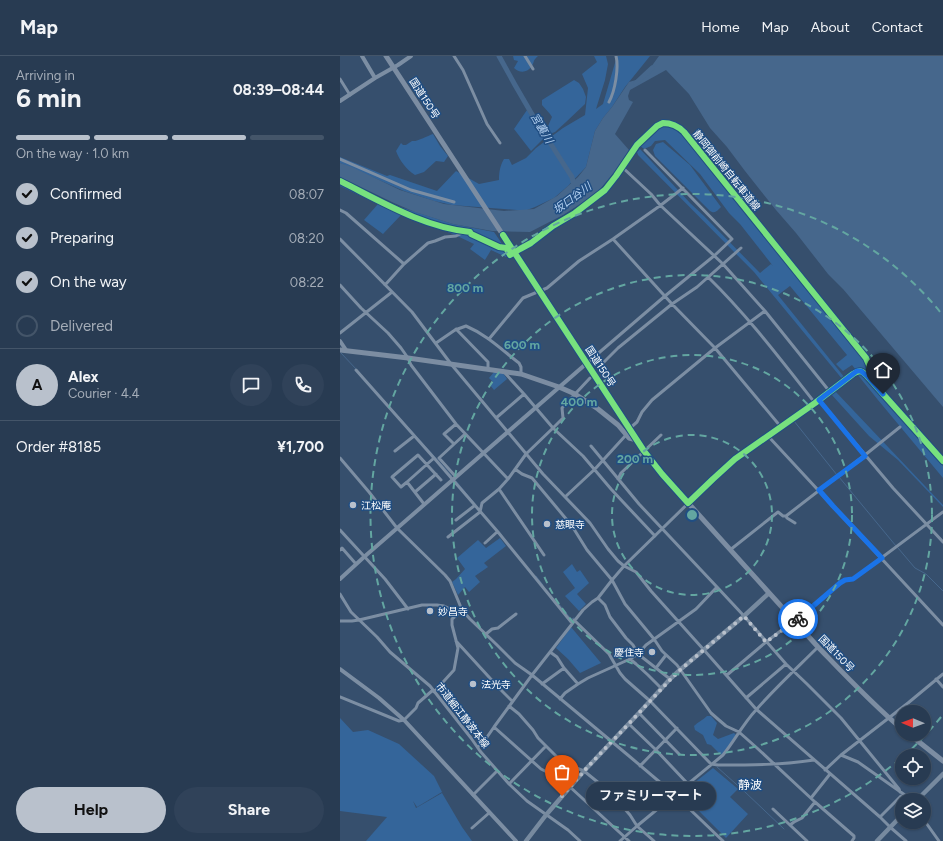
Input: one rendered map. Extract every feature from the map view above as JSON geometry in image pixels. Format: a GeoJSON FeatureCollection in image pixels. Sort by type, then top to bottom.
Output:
{"type":"FeatureCollection","features":[{"type":"Feature","properties":{"kind":"highway","name":"国道150号"},"geometry":{"type":"LineString","coordinates":[[387,56],[644,451],[662,474],[818,647],[895,723]]}},
{"type":"Feature","properties":{"kind":"highway"},"geometry":{"type":"LineString","coordinates":[[343,350],[502,370],[521,374],[560,387],[575,394],[598,409],[618,425],[629,438],[637,440]]}},
{"type":"Feature","properties":{"kind":"highway"},"geometry":{"type":"LineString","coordinates":[[918,741],[943,761]]}},
{"type":"Feature","properties":{"kind":"main road"},"geometry":{"type":"LineString","coordinates":[[526,841],[584,771],[670,680],[769,593]]}},
{"type":"Feature","properties":{"kind":"main road"},"geometry":{"type":"LineString","coordinates":[[924,793],[943,774]]}},
{"type":"Feature","properties":{"kind":"main road"},"geometry":{"type":"LineString","coordinates":[[876,841],[895,823]]}},
{"type":"Feature","properties":{"kind":"street"},"geometry":{"type":"LineString","coordinates":[[362,56],[375,78]]}},
{"type":"Feature","properties":{"kind":"street"},"geometry":{"type":"LineString","coordinates":[[340,101],[411,56]]}},
{"type":"Feature","properties":{"kind":"street"},"geometry":{"type":"LineString","coordinates":[[454,56],[463,70],[487,124],[500,143]]}},
{"type":"Feature","properties":{"kind":"street"},"geometry":{"type":"LineString","coordinates":[[525,56],[533,69]]}},
{"type":"Feature","properties":{"kind":"street"},"geometry":{"type":"LineString","coordinates":[[609,102],[616,76],[616,56]]}},
{"type":"Feature","properties":{"kind":"street"},"geometry":{"type":"LineString","coordinates":[[340,79],[350,95]]}},
{"type":"Feature","properties":{"kind":"street"},"geometry":{"type":"LineString","coordinates":[[340,88],[344,86]]}},
{"type":"Feature","properties":{"kind":"street"},"geometry":{"type":"LineString","coordinates":[[340,579],[587,363],[665,296],[715,256],[732,238],[645,150]]}},
{"type":"Feature","properties":{"kind":"street"},"geometry":{"type":"LineString","coordinates":[[340,158],[411,190],[454,202]]}},
{"type":"Feature","properties":{"kind":"street"},"geometry":{"type":"LineString","coordinates":[[622,167],[723,264],[766,311],[830,392]]}},
{"type":"Feature","properties":{"kind":"street"},"geometry":{"type":"LineString","coordinates":[[489,338],[523,298],[544,290],[579,261],[613,239],[683,188]]}},
{"type":"Feature","properties":{"kind":"street"},"geometry":{"type":"LineString","coordinates":[[340,210],[346,213],[404,264]]}},
{"type":"Feature","properties":{"kind":"street"},"geometry":{"type":"LineString","coordinates":[[385,285],[404,264],[428,243],[435,242],[445,237],[456,236],[464,232]]}},
{"type":"Feature","properties":{"kind":"street"},"geometry":{"type":"LineString","coordinates":[[613,239],[672,304],[715,348],[781,427]]}},
{"type":"Feature","properties":{"kind":"street"},"geometry":{"type":"LineString","coordinates":[[340,240],[412,312],[450,364],[543,474],[590,523],[618,562],[636,572],[650,591],[756,709],[906,841]]}},
{"type":"Feature","properties":{"kind":"street"},"geometry":{"type":"LineString","coordinates":[[600,367],[618,348],[672,304],[697,287],[741,248]]}},
{"type":"Feature","properties":{"kind":"street"},"geometry":{"type":"LineString","coordinates":[[708,277],[751,322],[815,403]]}},
{"type":"Feature","properties":{"kind":"street"},"geometry":{"type":"LineString","coordinates":[[340,285],[401,348],[411,365],[456,424],[508,479]]}},
{"type":"Feature","properties":{"kind":"street"},"geometry":{"type":"LineString","coordinates":[[340,333],[392,292]]}},
{"type":"Feature","properties":{"kind":"street"},"geometry":{"type":"LineString","coordinates":[[629,429],[652,400],[715,348],[766,311]]}},
{"type":"Feature","properties":{"kind":"street"},"geometry":{"type":"LineString","coordinates":[[436,343],[456,329],[466,326],[489,338],[519,363],[521,367],[521,374]]}},
{"type":"Feature","properties":{"kind":"street"},"geometry":{"type":"LineString","coordinates":[[456,329],[488,362],[488,369]]}},
{"type":"Feature","properties":{"kind":"street"},"geometry":{"type":"LineString","coordinates":[[340,341],[343,350]]}},
{"type":"Feature","properties":{"kind":"street"},"geometry":{"type":"LineString","coordinates":[[356,370],[414,436],[454,478]]}},
{"type":"Feature","properties":{"kind":"street"},"geometry":{"type":"LineString","coordinates":[[502,370],[553,428],[583,456],[654,536]]}},
{"type":"Feature","properties":{"kind":"street"},"geometry":{"type":"LineString","coordinates":[[478,747],[485,740],[512,701],[583,610],[598,598],[624,566],[662,528],[735,459],[859,371],[863,371],[943,461]]}},
{"type":"Feature","properties":{"kind":"street"},"geometry":{"type":"LineString","coordinates":[[448,537],[480,512],[482,503],[499,489],[526,454],[563,418],[562,408],[590,378]]}},
{"type":"Feature","properties":{"kind":"street"},"geometry":{"type":"LineString","coordinates":[[496,418],[524,394]]}},
{"type":"Feature","properties":{"kind":"street"},"geometry":{"type":"LineString","coordinates":[[819,400],[865,456],[943,542]]}},
{"type":"Feature","properties":{"kind":"street"},"geometry":{"type":"LineString","coordinates":[[454,444],[444,434],[456,424]]}},
{"type":"Feature","properties":{"kind":"street"},"geometry":{"type":"LineString","coordinates":[[786,516],[865,456],[900,427]]}},
{"type":"Feature","properties":{"kind":"street"},"geometry":{"type":"LineString","coordinates":[[465,434],[439,458],[474,506],[573,622],[609,654],[625,679],[650,701],[711,764],[775,765],[814,760]]}},
{"type":"Feature","properties":{"kind":"street"},"geometry":{"type":"LineString","coordinates":[[565,497],[595,470],[626,435]]}},
{"type":"Feature","properties":{"kind":"street"},"geometry":{"type":"LineString","coordinates":[[618,479],[621,473],[661,435]]}},
{"type":"Feature","properties":{"kind":"street"},"geometry":{"type":"LineString","coordinates":[[394,451],[414,436]]}},
{"type":"Feature","properties":{"kind":"street"},"geometry":{"type":"LineString","coordinates":[[768,436],[943,625]]}},
{"type":"Feature","properties":{"kind":"street"},"geometry":{"type":"LineString","coordinates":[[591,446],[640,504],[744,616],[786,664],[841,718],[861,740],[901,793]]}},
{"type":"Feature","properties":{"kind":"street"},"geometry":{"type":"LineString","coordinates":[[434,458],[427,464],[407,482],[401,487],[392,477],[418,455],[427,464],[441,480]]}},
{"type":"Feature","properties":{"kind":"street"},"geometry":{"type":"LineString","coordinates":[[340,458],[370,492],[397,528],[450,581],[462,610],[470,619],[515,663],[532,675],[675,795],[723,841]]}},
{"type":"Feature","properties":{"kind":"street"},"geometry":{"type":"LineString","coordinates":[[515,468],[522,474],[532,478],[572,526],[587,550],[612,580],[625,604],[662,651],[674,662],[711,713],[726,726],[739,732],[854,836],[852,841]]}},
{"type":"Feature","properties":{"kind":"street"},"geometry":{"type":"LineString","coordinates":[[415,492],[436,474]]}},
{"type":"Feature","properties":{"kind":"street"},"geometry":{"type":"LineString","coordinates":[[407,482],[424,504]]}},
{"type":"Feature","properties":{"kind":"street"},"geometry":{"type":"LineString","coordinates":[[499,489],[544,555]]}},
{"type":"Feature","properties":{"kind":"street"},"geometry":{"type":"LineString","coordinates":[[456,520],[474,506]]}},
{"type":"Feature","properties":{"kind":"street"},"geometry":{"type":"LineString","coordinates":[[730,550],[778,512],[795,523]]}},
{"type":"Feature","properties":{"kind":"street"},"geometry":{"type":"LineString","coordinates":[[727,675],[840,583],[845,580],[853,579],[943,512]]}},
{"type":"Feature","properties":{"kind":"street"},"geometry":{"type":"LineString","coordinates":[[340,530],[385,579],[408,608]]}},
{"type":"Feature","properties":{"kind":"street"},"geometry":{"type":"LineString","coordinates":[[485,543],[497,532]]}},
{"type":"Feature","properties":{"kind":"street"},"geometry":{"type":"LineString","coordinates":[[341,548],[356,564]]}},
{"type":"Feature","properties":{"kind":"street"},"geometry":{"type":"LineString","coordinates":[[560,699],[565,693],[588,678],[616,666],[638,654],[654,639],[696,609],[717,587]]}},
{"type":"Feature","properties":{"kind":"street","name":"市道細江静波本線"},"geometry":{"type":"LineString","coordinates":[[340,594],[359,620],[390,652],[423,679],[434,691],[509,784],[527,801],[568,830],[580,841]]}},
{"type":"Feature","properties":{"kind":"street"},"geometry":{"type":"LineString","coordinates":[[598,598],[605,605],[610,617],[638,654],[670,680]]}},
{"type":"Feature","properties":{"kind":"street"},"geometry":{"type":"LineString","coordinates":[[340,621],[359,620],[422,605],[444,606],[458,613]]}},
{"type":"Feature","properties":{"kind":"street"},"geometry":{"type":"LineString","coordinates":[[340,697],[399,721],[404,720],[416,708],[418,703],[434,691],[454,670],[458,648],[452,625],[452,619],[462,610]]}},
{"type":"Feature","properties":{"kind":"street"},"geometry":{"type":"LineString","coordinates":[[486,634],[492,629],[498,628],[516,614]]}},
{"type":"Feature","properties":{"kind":"street"},"geometry":{"type":"LineString","coordinates":[[456,641],[512,701]]}},
{"type":"Feature","properties":{"kind":"street"},"geometry":{"type":"LineString","coordinates":[[620,841],[723,755],[756,709],[818,647]]}},
{"type":"Feature","properties":{"kind":"street"},"geometry":{"type":"LineString","coordinates":[[550,652],[557,657],[564,668],[578,684]]}},
{"type":"Feature","properties":{"kind":"street"},"geometry":{"type":"LineString","coordinates":[[656,668],[666,655]]}},
{"type":"Feature","properties":{"kind":"street"},"geometry":{"type":"LineString","coordinates":[[630,659],[662,689]]}},
{"type":"Feature","properties":{"kind":"street"},"geometry":{"type":"LineString","coordinates":[[746,698],[786,664]]}},
{"type":"Feature","properties":{"kind":"street"},"geometry":{"type":"LineString","coordinates":[[542,684],[564,668]]}},
{"type":"Feature","properties":{"kind":"street"},"geometry":{"type":"LineString","coordinates":[[340,669],[379,698],[404,720],[516,841]]}},
{"type":"Feature","properties":{"kind":"street"},"geometry":{"type":"LineString","coordinates":[[825,770],[943,674]]}},
{"type":"Feature","properties":{"kind":"street"},"geometry":{"type":"LineString","coordinates":[[936,679],[943,688]]}},
{"type":"Feature","properties":{"kind":"street"},"geometry":{"type":"LineString","coordinates":[[509,706],[558,758],[584,771],[610,792],[630,815],[637,826],[654,841]]}},
{"type":"Feature","properties":{"kind":"street"},"geometry":{"type":"LineString","coordinates":[[639,713],[679,754]]}},
{"type":"Feature","properties":{"kind":"street"},"geometry":{"type":"LineString","coordinates":[[629,724],[688,784]]}},
{"type":"Feature","properties":{"kind":"street"},"geometry":{"type":"LineString","coordinates":[[494,727],[541,769],[557,777],[570,787],[628,841]]}},
{"type":"Feature","properties":{"kind":"street"},"geometry":{"type":"LineString","coordinates":[[640,766],[677,728]]}},
{"type":"Feature","properties":{"kind":"street"},"geometry":{"type":"LineString","coordinates":[[509,784],[546,746]]}},
{"type":"Feature","properties":{"kind":"street"},"geometry":{"type":"LineString","coordinates":[[841,756],[858,762],[900,793]]}},
{"type":"Feature","properties":{"kind":"street"},"geometry":{"type":"LineString","coordinates":[[473,795],[497,771]]}},
{"type":"Feature","properties":{"kind":"street"},"geometry":{"type":"LineString","coordinates":[[811,798],[830,774]]}},
{"type":"Feature","properties":{"kind":"street"},"geometry":{"type":"LineString","coordinates":[[880,817],[895,801]]}},
{"type":"Feature","properties":{"kind":"street"},"geometry":{"type":"LineString","coordinates":[[790,826],[802,818],[815,802]]}},
{"type":"Feature","properties":{"kind":"street"},"geometry":{"type":"LineString","coordinates":[[773,808],[790,826],[808,841]]}},
{"type":"Feature","properties":{"kind":"street"},"geometry":{"type":"LineString","coordinates":[[472,828],[489,813]]}},
{"type":"Feature","properties":{"kind":"street"},"geometry":{"type":"LineString","coordinates":[[930,829],[939,841]]}},
{"type":"Feature","properties":{"kind":"shaded area"},"geometry":{"type":"Polygon","coordinates":[[[513,56],[538,56],[529,69],[523,72],[514,68],[518,61],[514,60],[513,56]]]}},
{"type":"Feature","properties":{"kind":"shaded area"},"geometry":{"type":"Polygon","coordinates":[[[594,56],[606,56],[608,64],[605,80],[596,109],[603,104],[617,56],[650,56],[625,87],[595,131],[586,167],[554,198],[535,207],[527,210],[517,210],[452,205],[434,201],[404,191],[340,163],[340,157],[387,176],[390,175],[437,191],[456,171],[479,184],[499,180],[500,169],[504,159],[509,159],[512,165],[526,158],[536,148],[563,128],[585,115],[588,88],[582,74],[597,62],[594,56]]]}},
{"type":"Feature","properties":{"kind":"shaded area"},"geometry":{"type":"Polygon","coordinates":[[[574,80],[579,83],[583,89],[586,97],[585,104],[555,132],[550,134],[548,126],[552,117],[542,105],[542,100],[574,80]]]}},
{"type":"Feature","properties":{"kind":"shaded area"},"geometry":{"type":"Polygon","coordinates":[[[527,110],[544,138],[531,151],[514,129],[527,110]]]}},
{"type":"Feature","properties":{"kind":"shaded area"},"geometry":{"type":"Polygon","coordinates":[[[663,125],[676,128],[742,207],[817,303],[867,362],[870,382],[943,466],[943,478],[857,374],[852,365],[843,371],[836,364],[847,355],[790,286],[778,295],[845,378],[843,380],[754,272],[638,155],[637,152],[640,149],[690,203],[760,273],[771,264],[773,266],[740,224],[729,213],[700,174],[665,140],[655,141],[651,146],[644,149],[639,145],[656,129],[663,125]]]}},
{"type":"Feature","properties":{"kind":"shaded area"},"geometry":{"type":"Polygon","coordinates":[[[433,134],[448,156],[444,162],[436,161],[424,172],[415,175],[399,158],[396,151],[401,143],[406,145],[412,141],[419,140],[433,134]]]}},
{"type":"Feature","properties":{"kind":"shaded area"},"geometry":{"type":"Polygon","coordinates":[[[663,142],[690,165],[721,207],[717,211],[710,211],[655,156],[653,150],[656,144],[663,142]]]}},
{"type":"Feature","properties":{"kind":"shaded area"},"geometry":{"type":"Polygon","coordinates":[[[340,177],[397,206],[453,224],[494,232],[511,257],[506,257],[491,250],[485,260],[470,249],[474,244],[453,234],[401,215],[383,234],[364,220],[378,204],[340,186],[340,177]]]}},
{"type":"Feature","properties":{"kind":"shaded area"},"geometry":{"type":"Polygon","coordinates":[[[494,372],[503,373],[507,379],[494,390],[490,385],[493,382],[489,378],[494,372]]]}},
{"type":"Feature","properties":{"kind":"shaded area"},"geometry":{"type":"Polygon","coordinates":[[[835,391],[943,505],[943,507],[898,460],[869,436],[831,394],[835,391]]]}},
{"type":"Feature","properties":{"kind":"shaded area"},"geometry":{"type":"Polygon","coordinates":[[[500,538],[506,546],[484,563],[488,567],[475,576],[480,582],[469,592],[465,587],[458,595],[452,582],[465,569],[457,558],[478,540],[486,548],[500,538]]]}},
{"type":"Feature","properties":{"kind":"shaded area"},"geometry":{"type":"Polygon","coordinates":[[[572,564],[577,572],[580,570],[589,583],[577,594],[586,604],[579,611],[565,596],[575,588],[563,572],[572,564]]]}},
{"type":"Feature","properties":{"kind":"shaded area"},"geometry":{"type":"Polygon","coordinates":[[[571,627],[601,663],[580,673],[556,648],[571,627]]]}},
{"type":"Feature","properties":{"kind":"shaded area"},"geometry":{"type":"Polygon","coordinates":[[[707,716],[711,716],[717,723],[713,735],[718,739],[734,733],[737,736],[723,755],[711,745],[707,744],[703,735],[695,730],[694,726],[707,716]]]}},
{"type":"Feature","properties":{"kind":"shaded area"},"geometry":{"type":"Polygon","coordinates":[[[340,718],[353,732],[368,730],[399,744],[434,776],[442,792],[417,807],[413,801],[416,808],[442,793],[472,841],[366,841],[387,817],[340,811],[340,718]]]}},
{"type":"Feature","properties":{"kind":"shaded area"},"geometry":{"type":"Polygon","coordinates":[[[713,768],[738,789],[730,797],[748,814],[726,838],[685,797],[684,791],[713,768]]]}},
{"type":"Feature","properties":{"kind":"water"},"geometry":{"type":"Polygon","coordinates":[[[659,56],[943,56],[943,407],[843,289],[828,274],[727,147],[710,128],[689,94],[666,70],[630,90],[628,96],[629,100],[633,102],[615,134],[629,150],[616,170],[596,194],[563,215],[530,232],[492,231],[453,224],[415,212],[340,177],[340,163],[352,167],[400,190],[444,204],[504,211],[534,209],[557,196],[578,177],[586,167],[595,131],[603,118],[629,82],[643,78],[659,56]]]}},
{"type":"Feature","properties":{"kind":"waterway","name":"宮裏川"},"geometry":{"type":"LineString","coordinates":[[499,56],[533,116],[572,177],[573,182],[579,183]]}},
{"type":"Feature","properties":{"kind":"waterway","name":"坂口谷川"},"geometry":{"type":"LineString","coordinates":[[636,83],[652,68]]}},
{"type":"Feature","properties":{"kind":"waterway"},"geometry":{"type":"LineString","coordinates":[[341,353],[357,370]]}},
{"type":"Feature","properties":{"kind":"waterway"},"geometry":{"type":"LineString","coordinates":[[388,405],[452,476]]}},
{"type":"Feature","properties":{"kind":"waterway"},"geometry":{"type":"LineString","coordinates":[[794,421],[837,475]]}},
{"type":"Feature","properties":{"kind":"waterway"},"geometry":{"type":"LineString","coordinates":[[839,477],[896,546]]}},
{"type":"Feature","properties":{"kind":"waterway"},"geometry":{"type":"LineString","coordinates":[[456,481],[476,505]]}},
{"type":"Feature","properties":{"kind":"waterway"},"geometry":{"type":"LineString","coordinates":[[898,548],[915,568],[926,574],[943,591]]}},
{"type":"Feature","properties":{"kind":"waterway"},"geometry":{"type":"LineString","coordinates":[[536,576],[543,585]]}},
{"type":"Feature","properties":{"kind":"waterway"},"geometry":{"type":"LineString","coordinates":[[559,604],[571,619],[574,618]]}},
{"type":"Feature","properties":{"kind":"waterway"},"geometry":{"type":"LineString","coordinates":[[717,767],[784,829]]}},
{"type":"Feature","properties":{"kind":"cycle path","name":"静岡御前崎自転車道線"},"geometry":{"type":"LineString","coordinates":[[340,181],[387,205],[419,219],[436,225],[470,232],[471,234],[499,247],[506,248],[510,255],[531,243],[553,226],[575,213],[605,190],[637,145],[657,126],[663,123],[672,125],[684,132],[866,358],[872,381]]}},
{"type":"Feature","properties":{"kind":"cycle path"},"geometry":{"type":"LineString","coordinates":[[503,235],[644,451],[688,503],[735,459],[859,371],[867,376],[943,461]]}},
{"type":"Feature","properties":{"kind":"way so far"},"geometry":{"type":"LineString","coordinates":[[562,796],[680,670],[744,616],[766,642],[798,619]]}},
{"type":"Feature","properties":{"kind":"place","name":"江松庵"},"geometry":{"type":"Point","coordinates":[353,505]}},
{"type":"Feature","properties":{"kind":"place","name":"慈眼寺"},"geometry":{"type":"Point","coordinates":[547,524]}},
{"type":"Feature","properties":{"kind":"place","name":"妙昌寺"},"geometry":{"type":"Point","coordinates":[430,611]}},
{"type":"Feature","properties":{"kind":"place","name":"慶住寺"},"geometry":{"type":"Point","coordinates":[652,652]}},
{"type":"Feature","properties":{"kind":"place","name":"法光寺"},"geometry":{"type":"Point","coordinates":[473,684]}},
{"type":"Feature","properties":{"kind":"place","name":"ファミリーマート"},"geometry":{"type":"Point","coordinates":[562,796]}},
{"type":"Feature","properties":{"kind":"district","name":"静波"},"geometry":{"type":"Point","coordinates":[750,785]}},
{"type":"Feature","properties":{"kind":"route"},"geometry":{"type":"LineString","coordinates":[[798,619],[840,583],[845,580],[853,579],[882,558],[819,490],[865,456],[819,400],[857,371],[863,371],[883,394]]}}]}
